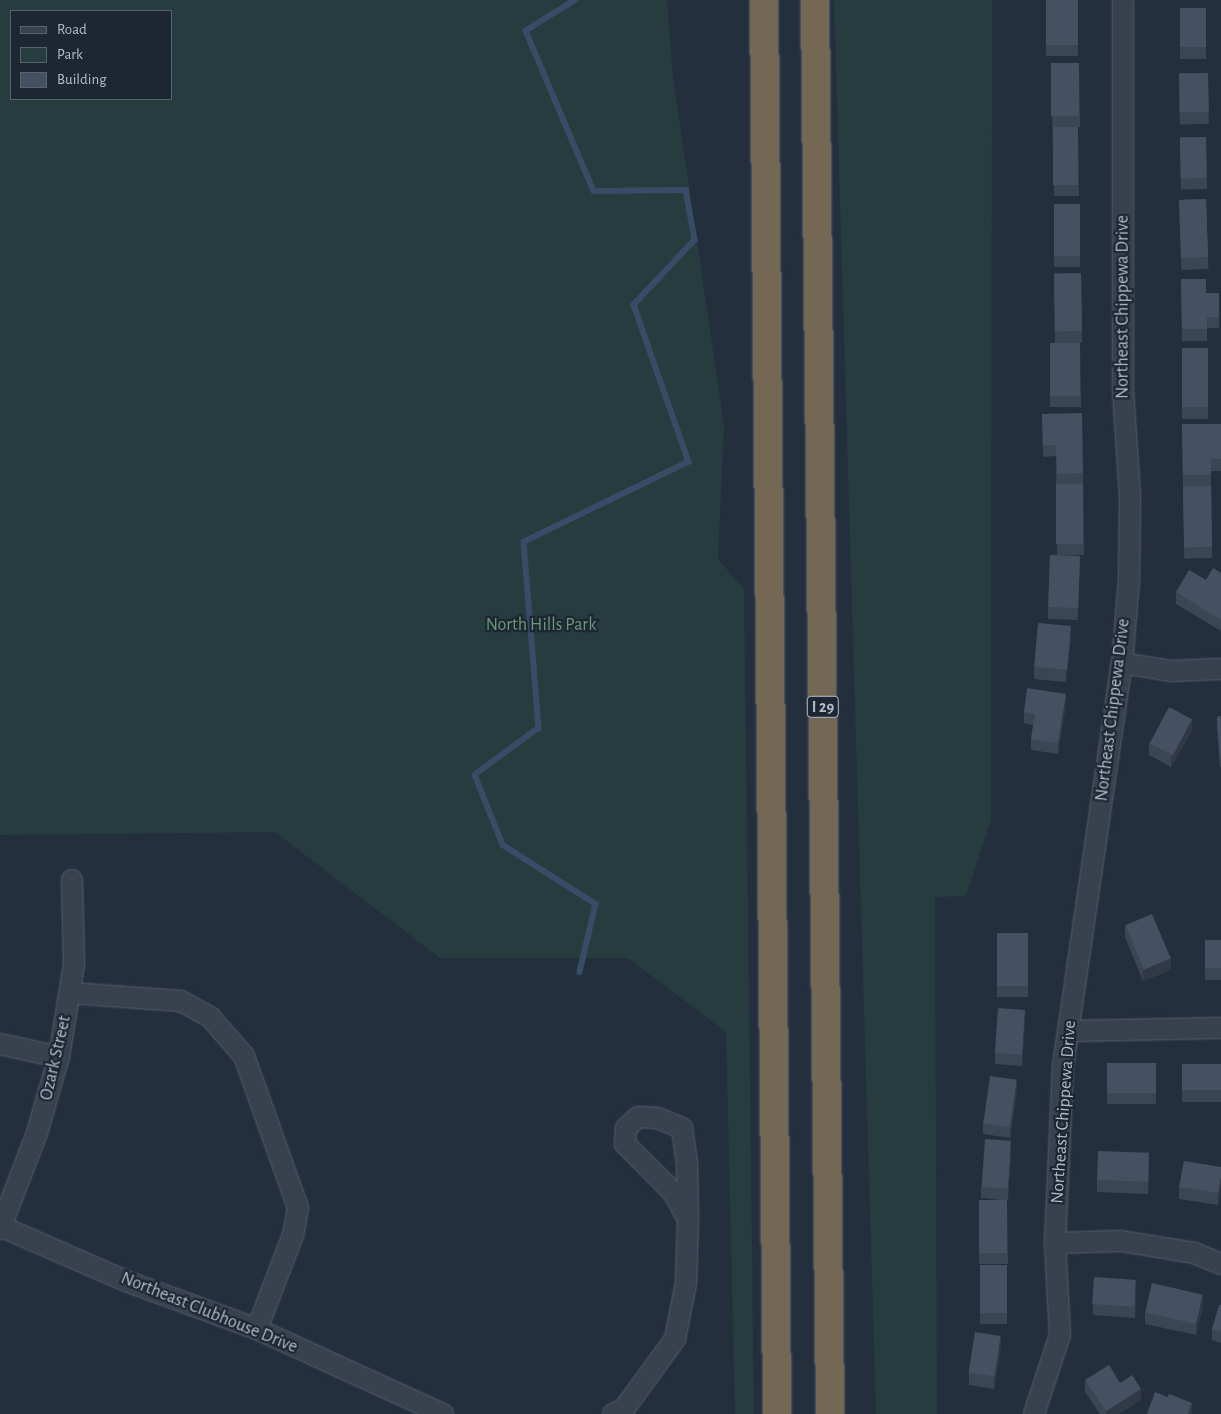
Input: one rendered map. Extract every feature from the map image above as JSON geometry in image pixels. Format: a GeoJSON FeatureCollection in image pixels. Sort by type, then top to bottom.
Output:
{"type":"FeatureCollection","features":[{"type":"Feature","properties":{"kind":"highway"},"geometry":{"type":"LineString","coordinates":[[764,0],[777,1414]]}},
{"type":"Feature","properties":{"kind":"highway","name":"I 29"},"geometry":{"type":"LineString","coordinates":[[816,0],[830,1414]]}},
{"type":"Feature","properties":{"kind":"street","name":"Northeast Chippewa Drive"},"geometry":{"type":"LineString","coordinates":[[1034,1414],[1060,1335],[1055,1243],[1063,1066],[1122,663],[1129,580],[1130,496],[1123,390],[1123,0]]}},
{"type":"Feature","properties":{"kind":"street"},"geometry":{"type":"LineString","coordinates":[[1122,663],[1171,671],[1221,669]]}},
{"type":"Feature","properties":{"kind":"street","name":"Ozark Street"},"geometry":{"type":"LineString","coordinates":[[0,1227],[37,1133],[60,1057],[74,956],[72,880]]}},
{"type":"Feature","properties":{"kind":"street"},"geometry":{"type":"LineString","coordinates":[[70,993],[181,1001],[210,1017],[244,1056],[298,1208],[293,1235],[257,1329]]}},
{"type":"Feature","properties":{"kind":"street"},"geometry":{"type":"LineString","coordinates":[[1068,1031],[1221,1028]]}},
{"type":"Feature","properties":{"kind":"street"},"geometry":{"type":"LineString","coordinates":[[0,1044],[60,1057]]}},
{"type":"Feature","properties":{"kind":"street"},"geometry":{"type":"LineString","coordinates":[[613,1414],[624,1409],[675,1339],[686,1283],[688,1219],[687,1163],[682,1128],[657,1118],[638,1117],[626,1128],[625,1144],[673,1192],[688,1219]]}},
{"type":"Feature","properties":{"kind":"street","name":"Northeast Clubhouse Drive"},"geometry":{"type":"LineString","coordinates":[[0,1227],[126,1281],[257,1329],[443,1414]]}},
{"type":"Feature","properties":{"kind":"street"},"geometry":{"type":"LineString","coordinates":[[1055,1243],[1121,1242],[1194,1253],[1221,1264]]}},
{"type":"Feature","properties":{"kind":"green space","name":"North Hills Park"},"geometry":{"type":"Polygon","coordinates":[[[0,0],[667,0],[673,77],[724,426],[718,559],[744,589],[754,1414],[735,1414],[726,1032],[628,958],[440,958],[275,832],[0,835],[0,0]]]}},
{"type":"Feature","properties":{"kind":"green space"},"geometry":{"type":"Polygon","coordinates":[[[834,0],[992,0],[991,820],[966,896],[935,897],[937,1414],[876,1414],[834,0]]]}},
{"type":"Feature","properties":{"kind":"building"},"geometry":{"type":"Polygon","coordinates":[[[1046,0],[1078,0],[1078,45],[1046,45],[1046,0]]]}},
{"type":"Feature","properties":{"kind":"building"},"geometry":{"type":"Polygon","coordinates":[[[1180,8],[1206,8],[1206,47],[1180,47],[1180,8]]]}},
{"type":"Feature","properties":{"kind":"building"},"geometry":{"type":"Polygon","coordinates":[[[1051,63],[1079,63],[1079,116],[1051,116],[1051,63]]]}},
{"type":"Feature","properties":{"kind":"building"},"geometry":{"type":"Polygon","coordinates":[[[1208,73],[1209,112],[1180,113],[1179,74],[1208,73]]]}},
{"type":"Feature","properties":{"kind":"building"},"geometry":{"type":"Polygon","coordinates":[[[1053,127],[1078,127],[1078,185],[1053,185],[1053,127]]]}},
{"type":"Feature","properties":{"kind":"building"},"geometry":{"type":"Polygon","coordinates":[[[1180,137],[1206,137],[1207,178],[1181,178],[1180,137]]]}},
{"type":"Feature","properties":{"kind":"building"},"geometry":{"type":"Polygon","coordinates":[[[1206,199],[1208,257],[1181,258],[1179,200],[1206,199]]]}},
{"type":"Feature","properties":{"kind":"building"},"geometry":{"type":"Polygon","coordinates":[[[1054,204],[1080,204],[1080,256],[1054,256],[1054,204]]]}},
{"type":"Feature","properties":{"kind":"building"},"geometry":{"type":"Polygon","coordinates":[[[1054,273],[1081,273],[1082,331],[1055,331],[1054,273]]]}},
{"type":"Feature","properties":{"kind":"building"},"geometry":{"type":"Polygon","coordinates":[[[1181,279],[1206,279],[1206,293],[1219,293],[1219,317],[1207,317],[1207,329],[1182,329],[1181,279]]]}},
{"type":"Feature","properties":{"kind":"building"},"geometry":{"type":"Polygon","coordinates":[[[1050,343],[1080,343],[1080,396],[1050,396],[1050,343]]]}},
{"type":"Feature","properties":{"kind":"building"},"geometry":{"type":"Polygon","coordinates":[[[1182,348],[1208,348],[1208,407],[1182,407],[1182,348]]]}},
{"type":"Feature","properties":{"kind":"building"},"geometry":{"type":"Polygon","coordinates":[[[1082,413],[1083,473],[1057,474],[1056,445],[1043,445],[1042,414],[1082,413]]]}},
{"type":"Feature","properties":{"kind":"building"},"geometry":{"type":"Polygon","coordinates":[[[1182,424],[1221,424],[1221,459],[1211,459],[1211,475],[1183,475],[1182,424]]]}},
{"type":"Feature","properties":{"kind":"building"},"geometry":{"type":"Polygon","coordinates":[[[1056,484],[1083,484],[1083,544],[1056,544],[1056,484]]]}},
{"type":"Feature","properties":{"kind":"building"},"geometry":{"type":"Polygon","coordinates":[[[1183,486],[1211,486],[1212,547],[1184,547],[1183,486]]]}},
{"type":"Feature","properties":{"kind":"building"},"geometry":{"type":"Polygon","coordinates":[[[1050,555],[1080,556],[1078,608],[1048,607],[1050,555]]]}},
{"type":"Feature","properties":{"kind":"building"},"geometry":{"type":"Polygon","coordinates":[[[1213,568],[1221,573],[1221,620],[1176,592],[1189,570],[1206,580],[1213,568]]]}},
{"type":"Feature","properties":{"kind":"building"},"geometry":{"type":"Polygon","coordinates":[[[1038,623],[1071,626],[1067,670],[1034,667],[1038,623]]]}},
{"type":"Feature","properties":{"kind":"building"},"geometry":{"type":"Polygon","coordinates":[[[1027,688],[1066,694],[1058,743],[1031,739],[1035,714],[1024,712],[1027,688]]]}},
{"type":"Feature","properties":{"kind":"building"},"geometry":{"type":"Polygon","coordinates":[[[1169,707],[1192,719],[1173,755],[1150,743],[1169,707]]]}},
{"type":"Feature","properties":{"kind":"building"},"geometry":{"type":"Polygon","coordinates":[[[1221,716],[1221,756],[1220,756],[1217,717],[1221,716]]]}},
{"type":"Feature","properties":{"kind":"building"},"geometry":{"type":"Polygon","coordinates":[[[1152,914],[1171,958],[1144,970],[1125,925],[1152,914]]]}},
{"type":"Feature","properties":{"kind":"building"},"geometry":{"type":"Polygon","coordinates":[[[997,933],[1028,933],[1028,986],[997,986],[997,933]]]}},
{"type":"Feature","properties":{"kind":"building"},"geometry":{"type":"Polygon","coordinates":[[[1205,940],[1221,940],[1221,968],[1205,968],[1205,940]]]}},
{"type":"Feature","properties":{"kind":"building"},"geometry":{"type":"Polygon","coordinates":[[[998,1008],[1025,1010],[1022,1055],[995,1053],[998,1008]]]}},
{"type":"Feature","properties":{"kind":"building"},"geometry":{"type":"Polygon","coordinates":[[[1107,1063],[1156,1063],[1156,1093],[1107,1093],[1107,1063]]]}},
{"type":"Feature","properties":{"kind":"building"},"geometry":{"type":"Polygon","coordinates":[[[1182,1064],[1221,1064],[1221,1090],[1182,1090],[1182,1064]]]}},
{"type":"Feature","properties":{"kind":"building"},"geometry":{"type":"Polygon","coordinates":[[[990,1076],[1017,1080],[1010,1127],[983,1124],[990,1076]]]}},
{"type":"Feature","properties":{"kind":"building"},"geometry":{"type":"Polygon","coordinates":[[[985,1139],[1011,1141],[1008,1189],[982,1187],[985,1139]]]}},
{"type":"Feature","properties":{"kind":"building"},"geometry":{"type":"Polygon","coordinates":[[[1098,1151],[1149,1153],[1148,1182],[1097,1180],[1098,1151]]]}},
{"type":"Feature","properties":{"kind":"building"},"geometry":{"type":"Polygon","coordinates":[[[1184,1161],[1221,1167],[1218,1193],[1179,1187],[1184,1161]]]}},
{"type":"Feature","properties":{"kind":"building"},"geometry":{"type":"Polygon","coordinates":[[[979,1200],[1007,1200],[1007,1253],[979,1253],[979,1200]]]}},
{"type":"Feature","properties":{"kind":"building"},"geometry":{"type":"Polygon","coordinates":[[[980,1265],[1007,1265],[1007,1313],[980,1313],[980,1265]]]}},
{"type":"Feature","properties":{"kind":"building"},"geometry":{"type":"Polygon","coordinates":[[[1094,1277],[1136,1280],[1134,1307],[1092,1304],[1094,1277]]]}},
{"type":"Feature","properties":{"kind":"building"},"geometry":{"type":"Polygon","coordinates":[[[1152,1283],[1203,1295],[1196,1324],[1145,1312],[1152,1283]]]}},
{"type":"Feature","properties":{"kind":"building"},"geometry":{"type":"Polygon","coordinates":[[[1219,1305],[1221,1305],[1221,1331],[1212,1329],[1219,1305]]]}},
{"type":"Feature","properties":{"kind":"building"},"geometry":{"type":"Polygon","coordinates":[[[975,1332],[1001,1336],[994,1377],[969,1372],[975,1332]]]}},
{"type":"Feature","properties":{"kind":"building"},"geometry":{"type":"Polygon","coordinates":[[[1109,1365],[1120,1383],[1132,1375],[1141,1389],[1106,1411],[1085,1380],[1109,1365]]]}},
{"type":"Feature","properties":{"kind":"building"},"geometry":{"type":"Polygon","coordinates":[[[1155,1392],[1168,1397],[1169,1394],[1192,1403],[1188,1414],[1147,1414],[1155,1392]]]}},
{"type":"Feature","properties":{"kind":"waterway"},"geometry":{"type":"LineString","coordinates":[[576,0],[526,31],[594,191],[686,190],[695,240],[634,305],[689,462],[524,542],[539,728],[475,775],[503,845],[596,904],[580,972]]}}]}
